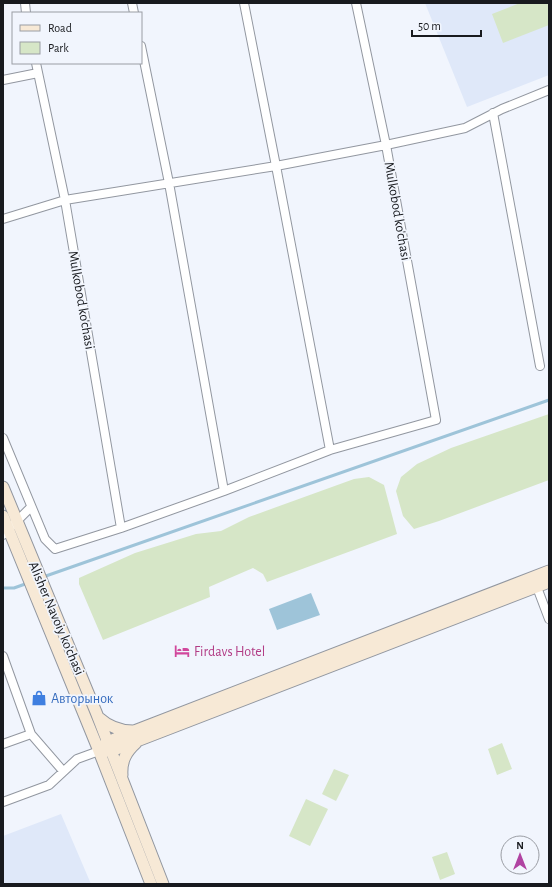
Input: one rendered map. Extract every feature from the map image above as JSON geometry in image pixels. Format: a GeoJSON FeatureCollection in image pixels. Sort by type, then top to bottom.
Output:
{"type":"FeatureCollection","features":[{"type":"Feature","properties":{"kind":"main road","name":"Alisher Navoiy ko'chasi"},"geometry":{"type":"LineString","coordinates":[[3,487],[17,521],[36,596],[151,884]]}},
{"type":"Feature","properties":{"kind":"main road","name":"Alisher Navoiy ko'chasi"},"geometry":{"type":"LineString","coordinates":[[3,516],[6,532],[47,592],[98,717],[163,884]]}},
{"type":"Feature","properties":{"kind":"main road"},"geometry":{"type":"LineString","coordinates":[[99,751],[535,582],[549,571]]}},
{"type":"Feature","properties":{"kind":"main road"},"geometry":{"type":"LineString","coordinates":[[535,582],[549,582]]}},
{"type":"Feature","properties":{"kind":"main road"},"geometry":{"type":"LineString","coordinates":[[98,717],[105,723],[128,731],[135,736]]}},
{"type":"Feature","properties":{"kind":"main road"},"geometry":{"type":"LineString","coordinates":[[124,785],[122,763],[135,736]]}},
{"type":"Feature","properties":{"kind":"street"},"geometry":{"type":"LineString","coordinates":[[3,438],[45,539],[55,549],[121,528],[224,491],[330,450],[244,3]]}},
{"type":"Feature","properties":{"kind":"street","name":"Mulkobod ko'chasi"},"geometry":{"type":"LineString","coordinates":[[330,450],[436,420],[386,145],[356,3]]}},
{"type":"Feature","properties":{"kind":"street"},"geometry":{"type":"LineString","coordinates":[[142,51],[169,183],[224,491]]}},
{"type":"Feature","properties":{"kind":"street","name":"Mulkobod ko'chasi"},"geometry":{"type":"LineString","coordinates":[[36,64],[65,200],[121,528]]}},
{"type":"Feature","properties":{"kind":"street"},"geometry":{"type":"LineString","coordinates":[[3,80],[38,73]]}},
{"type":"Feature","properties":{"kind":"street"},"geometry":{"type":"LineString","coordinates":[[3,219],[65,200],[276,166],[466,128],[493,113],[549,90]]}},
{"type":"Feature","properties":{"kind":"street"},"geometry":{"type":"LineString","coordinates":[[493,113],[540,366]]}},
{"type":"Feature","properties":{"kind":"street"},"geometry":{"type":"LineString","coordinates":[[6,532],[31,508]]}},
{"type":"Feature","properties":{"kind":"street"},"geometry":{"type":"LineString","coordinates":[[535,582],[549,619]]}},
{"type":"Feature","properties":{"kind":"street"},"geometry":{"type":"LineString","coordinates":[[3,656],[31,734],[63,771]]}},
{"type":"Feature","properties":{"kind":"street"},"geometry":{"type":"LineString","coordinates":[[3,744],[31,734]]}},
{"type":"Feature","properties":{"kind":"street"},"geometry":{"type":"LineString","coordinates":[[3,802],[49,785],[77,759],[99,751]]}},
{"type":"Feature","properties":{"kind":"shaded area"},"geometry":{"type":"Polygon","coordinates":[[[425,3],[549,3],[549,75],[467,107],[425,3]]]}},
{"type":"Feature","properties":{"kind":"shaded area"},"geometry":{"type":"Polygon","coordinates":[[[61,814],[91,884],[3,884],[3,836],[61,814]]]}},
{"type":"Feature","properties":{"kind":"green space"},"geometry":{"type":"Polygon","coordinates":[[[520,3],[549,3],[549,25],[503,43],[492,14],[520,3]]]}},
{"type":"Feature","properties":{"kind":"green space"},"geometry":{"type":"Polygon","coordinates":[[[549,414],[549,480],[414,529],[403,516],[396,491],[401,477],[417,464],[451,448],[549,414]]]}},
{"type":"Feature","properties":{"kind":"green space"},"geometry":{"type":"Polygon","coordinates":[[[369,477],[384,485],[397,534],[267,582],[263,574],[253,568],[209,587],[210,597],[103,640],[79,584],[79,578],[135,553],[196,534],[221,531],[249,517],[354,479],[369,477]]]}},
{"type":"Feature","properties":{"kind":"green space"},"geometry":{"type":"Polygon","coordinates":[[[502,743],[512,769],[497,775],[488,749],[502,743]]]}},
{"type":"Feature","properties":{"kind":"green space"},"geometry":{"type":"Polygon","coordinates":[[[334,769],[349,775],[336,801],[322,794],[334,769]]]}},
{"type":"Feature","properties":{"kind":"green space"},"geometry":{"type":"Polygon","coordinates":[[[306,799],[328,809],[310,846],[289,836],[306,799]]]}},
{"type":"Feature","properties":{"kind":"green space"},"geometry":{"type":"Polygon","coordinates":[[[447,852],[455,874],[440,880],[432,857],[447,852]]]}},
{"type":"Feature","properties":{"kind":"water"},"geometry":{"type":"Polygon","coordinates":[[[311,593],[320,615],[277,630],[269,609],[311,593]]]}},
{"type":"Feature","properties":{"kind":"waterway"},"geometry":{"type":"LineString","coordinates":[[43,577],[549,400]]}},
{"type":"Feature","properties":{"kind":"waterway"},"geometry":{"type":"LineString","coordinates":[[3,588],[14,588],[28,583]]}},
{"type":"Feature","properties":{"kind":"place","name":"Firdavs Hotel"},"geometry":{"type":"Point","coordinates":[182,651]}},
{"type":"Feature","properties":{"kind":"place","name":"Авторынок"},"geometry":{"type":"Point","coordinates":[39,698]}}]}
